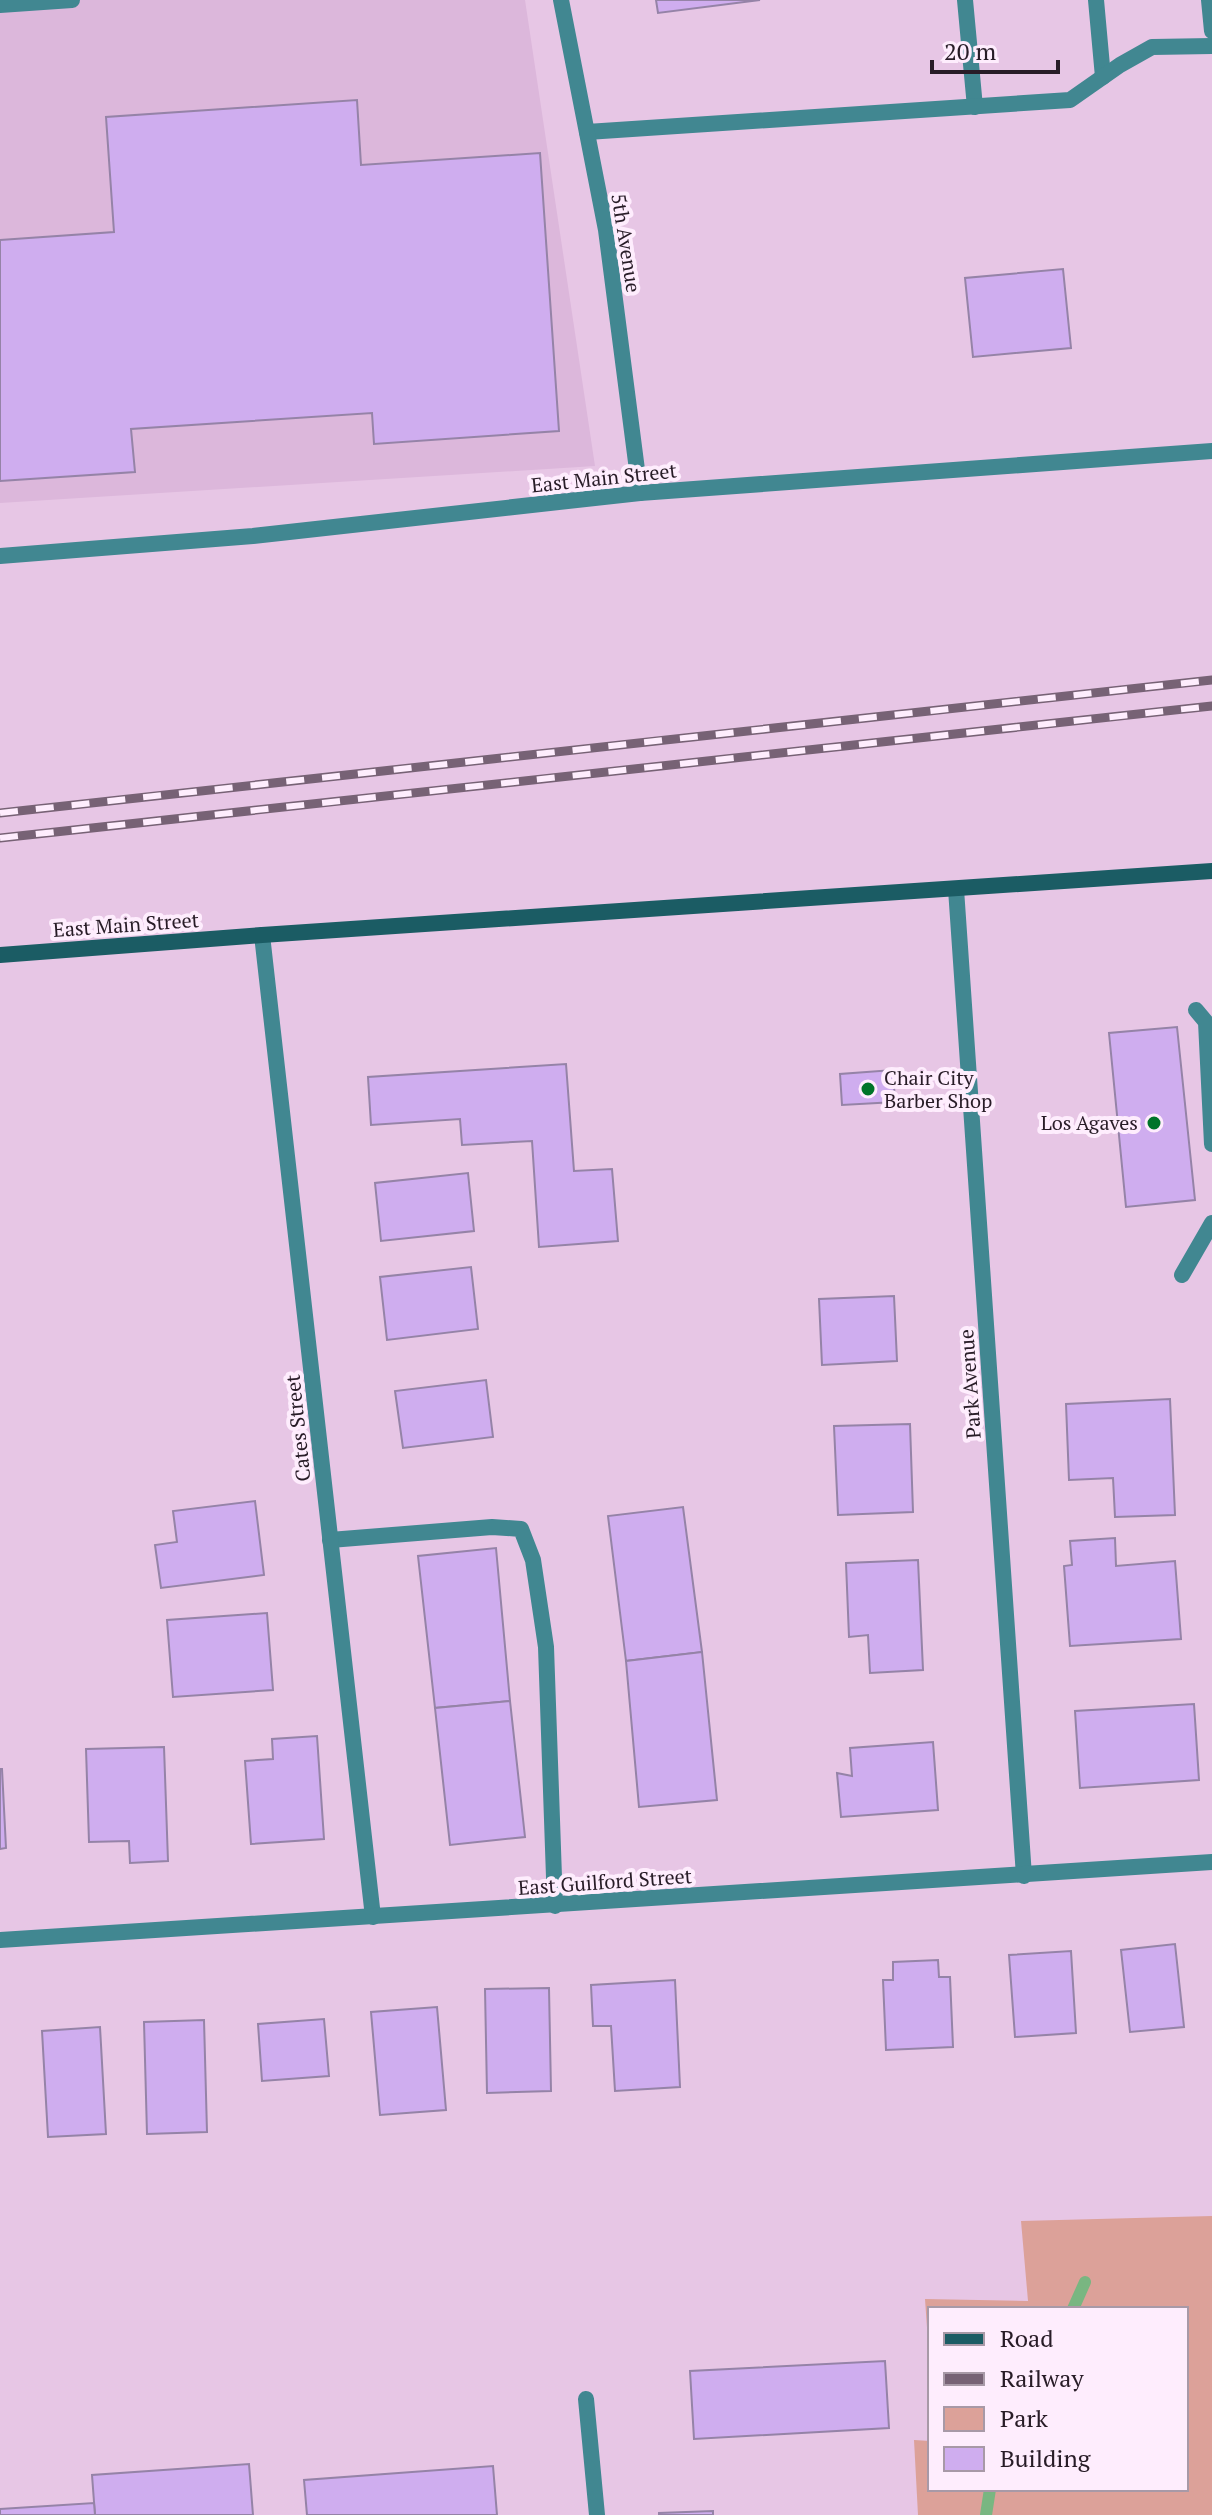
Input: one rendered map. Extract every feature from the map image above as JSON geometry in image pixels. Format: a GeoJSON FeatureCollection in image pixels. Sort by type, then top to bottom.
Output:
{"type":"FeatureCollection","features":[{"type":"Feature","properties":{"kind":"main road","name":"East Main Street"},"geometry":{"type":"LineString","coordinates":[[0,955],[1212,871]]}},
{"type":"Feature","properties":{"kind":"street"},"geometry":{"type":"LineString","coordinates":[[0,5],[72,0]]}},
{"type":"Feature","properties":{"kind":"street","name":"5th Avenue"},"geometry":{"type":"LineString","coordinates":[[561,0],[606,230],[640,493]]}},
{"type":"Feature","properties":{"kind":"street"},"geometry":{"type":"LineString","coordinates":[[965,0],[975,107]]}},
{"type":"Feature","properties":{"kind":"street"},"geometry":{"type":"LineString","coordinates":[[1096,0],[1103,77]]}},
{"type":"Feature","properties":{"kind":"street"},"geometry":{"type":"LineString","coordinates":[[1209,0],[1212,31]]}},
{"type":"Feature","properties":{"kind":"street"},"geometry":{"type":"LineString","coordinates":[[587,132],[1070,100],[1152,47],[1212,46]]}},
{"type":"Feature","properties":{"kind":"street","name":"East Main Street"},"geometry":{"type":"LineString","coordinates":[[0,556],[253,536],[640,493],[1212,451]]}},
{"type":"Feature","properties":{"kind":"street","name":"Park Avenue"},"geometry":{"type":"LineString","coordinates":[[956,889],[1024,1876]]}},
{"type":"Feature","properties":{"kind":"street","name":"Cates Street"},"geometry":{"type":"LineString","coordinates":[[262,935],[373,1917]]}},
{"type":"Feature","properties":{"kind":"street"},"geometry":{"type":"LineString","coordinates":[[1196,1010],[1206,1022],[1212,1144]]}},
{"type":"Feature","properties":{"kind":"street"},"geometry":{"type":"LineString","coordinates":[[1182,1275],[1212,1223]]}},
{"type":"Feature","properties":{"kind":"street"},"geometry":{"type":"LineString","coordinates":[[330,1540],[492,1527],[521,1529],[533,1560],[546,1647],[555,1906]]}},
{"type":"Feature","properties":{"kind":"street","name":"East Guilford Street"},"geometry":{"type":"LineString","coordinates":[[0,1940],[1212,1862]]}},
{"type":"Feature","properties":{"kind":"street"},"geometry":{"type":"LineString","coordinates":[[586,2399],[597,2515]]}},
{"type":"Feature","properties":{"kind":"shaded area"},"geometry":{"type":"Polygon","coordinates":[[[0,0],[525,0],[595,466],[0,503],[0,0]]]}},
{"type":"Feature","properties":{"kind":"green space"},"geometry":{"type":"Polygon","coordinates":[[[1212,2216],[1212,2515],[918,2515],[914,2440],[928,2441],[928,2491],[1188,2491],[1188,2307],[928,2307],[928,2342],[925,2299],[1028,2301],[1021,2221],[1212,2216]]]}},
{"type":"Feature","properties":{"kind":"building"},"geometry":{"type":"Polygon","coordinates":[[[656,0],[760,0],[658,13],[656,0]]]}},
{"type":"Feature","properties":{"kind":"building"},"geometry":{"type":"Polygon","coordinates":[[[357,100],[361,165],[540,153],[559,431],[374,444],[372,413],[131,429],[135,472],[0,481],[0,240],[114,232],[106,117],[357,100]]]}},
{"type":"Feature","properties":{"kind":"building"},"geometry":{"type":"Polygon","coordinates":[[[1063,269],[1071,348],[973,357],[965,278],[1063,269]]]}},
{"type":"Feature","properties":{"kind":"building"},"geometry":{"type":"Polygon","coordinates":[[[1177,1027],[1195,1200],[1126,1207],[1109,1033],[1177,1027]]]}},
{"type":"Feature","properties":{"kind":"building"},"geometry":{"type":"Polygon","coordinates":[[[566,1064],[574,1171],[612,1169],[618,1241],[539,1247],[532,1141],[462,1145],[460,1119],[371,1125],[368,1077],[566,1064]]]}},
{"type":"Feature","properties":{"kind":"building"},"geometry":{"type":"Polygon","coordinates":[[[893,1070],[895,1102],[842,1105],[840,1074],[893,1070]]]}},
{"type":"Feature","properties":{"kind":"building"},"geometry":{"type":"Polygon","coordinates":[[[468,1173],[474,1231],[381,1241],[375,1183],[468,1173]]]}},
{"type":"Feature","properties":{"kind":"building"},"geometry":{"type":"Polygon","coordinates":[[[471,1267],[478,1329],[387,1340],[380,1277],[471,1267]]]}},
{"type":"Feature","properties":{"kind":"building"},"geometry":{"type":"Polygon","coordinates":[[[894,1296],[897,1361],[822,1365],[819,1299],[894,1296]]]}},
{"type":"Feature","properties":{"kind":"building"},"geometry":{"type":"Polygon","coordinates":[[[486,1380],[493,1437],[403,1448],[395,1391],[486,1380]]]}},
{"type":"Feature","properties":{"kind":"building"},"geometry":{"type":"Polygon","coordinates":[[[1170,1399],[1175,1515],[1115,1517],[1113,1478],[1069,1480],[1066,1404],[1170,1399]]]}},
{"type":"Feature","properties":{"kind":"building"},"geometry":{"type":"Polygon","coordinates":[[[910,1424],[913,1512],[838,1515],[834,1426],[910,1424]]]}},
{"type":"Feature","properties":{"kind":"building"},"geometry":{"type":"Polygon","coordinates":[[[255,1501],[264,1575],[161,1588],[155,1545],[177,1542],[173,1511],[255,1501]]]}},
{"type":"Feature","properties":{"kind":"building"},"geometry":{"type":"Polygon","coordinates":[[[683,1507],[702,1652],[626,1661],[608,1516],[683,1507]]]}},
{"type":"Feature","properties":{"kind":"building"},"geometry":{"type":"Polygon","coordinates":[[[1115,1538],[1116,1566],[1175,1561],[1181,1639],[1070,1646],[1064,1566],[1072,1565],[1070,1541],[1115,1538]]]}},
{"type":"Feature","properties":{"kind":"building"},"geometry":{"type":"Polygon","coordinates":[[[496,1548],[510,1701],[435,1708],[418,1556],[496,1548]]]}},
{"type":"Feature","properties":{"kind":"building"},"geometry":{"type":"Polygon","coordinates":[[[918,1560],[923,1670],[870,1673],[868,1635],[849,1637],[846,1563],[918,1560]]]}},
{"type":"Feature","properties":{"kind":"building"},"geometry":{"type":"Polygon","coordinates":[[[267,1613],[273,1690],[173,1697],[167,1620],[267,1613]]]}},
{"type":"Feature","properties":{"kind":"building"},"geometry":{"type":"Polygon","coordinates":[[[702,1652],[717,1800],[639,1807],[626,1661],[702,1652]]]}},
{"type":"Feature","properties":{"kind":"building"},"geometry":{"type":"Polygon","coordinates":[[[510,1701],[525,1837],[450,1845],[435,1708],[510,1701]]]}},
{"type":"Feature","properties":{"kind":"building"},"geometry":{"type":"Polygon","coordinates":[[[1194,1704],[1199,1780],[1080,1788],[1075,1711],[1194,1704]]]}},
{"type":"Feature","properties":{"kind":"building"},"geometry":{"type":"Polygon","coordinates":[[[317,1736],[324,1839],[251,1844],[245,1761],[273,1759],[272,1739],[317,1736]]]}},
{"type":"Feature","properties":{"kind":"building"},"geometry":{"type":"Polygon","coordinates":[[[933,1742],[938,1810],[841,1817],[837,1773],[852,1776],[850,1748],[933,1742]]]}},
{"type":"Feature","properties":{"kind":"building"},"geometry":{"type":"Polygon","coordinates":[[[164,1747],[168,1861],[130,1863],[129,1841],[89,1842],[86,1749],[164,1747]]]}},
{"type":"Feature","properties":{"kind":"building"},"geometry":{"type":"Polygon","coordinates":[[[0,1769],[6,1848],[0,1849],[0,1769]]]}},
{"type":"Feature","properties":{"kind":"building"},"geometry":{"type":"Polygon","coordinates":[[[1175,1944],[1184,2027],[1130,2032],[1121,1950],[1175,1944]]]}},
{"type":"Feature","properties":{"kind":"building"},"geometry":{"type":"Polygon","coordinates":[[[1071,1951],[1076,2033],[1015,2037],[1009,1955],[1071,1951]]]}},
{"type":"Feature","properties":{"kind":"building"},"geometry":{"type":"Polygon","coordinates":[[[938,1960],[939,1977],[950,1977],[953,2047],[886,2050],[883,1980],[893,1980],[893,1962],[938,1960]]]}},
{"type":"Feature","properties":{"kind":"building"},"geometry":{"type":"Polygon","coordinates":[[[675,1980],[680,2087],[615,2091],[611,2026],[593,2026],[591,1985],[675,1980]]]}},
{"type":"Feature","properties":{"kind":"building"},"geometry":{"type":"Polygon","coordinates":[[[549,1988],[551,2091],[487,2093],[485,1989],[549,1988]]]}},
{"type":"Feature","properties":{"kind":"building"},"geometry":{"type":"Polygon","coordinates":[[[437,2007],[446,2110],[380,2115],[371,2012],[437,2007]]]}},
{"type":"Feature","properties":{"kind":"building"},"geometry":{"type":"Polygon","coordinates":[[[324,2019],[329,2076],[262,2081],[258,2024],[324,2019]]]}},
{"type":"Feature","properties":{"kind":"building"},"geometry":{"type":"Polygon","coordinates":[[[204,2020],[207,2132],[147,2134],[144,2022],[204,2020]]]}},
{"type":"Feature","properties":{"kind":"building"},"geometry":{"type":"Polygon","coordinates":[[[100,2027],[106,2134],[48,2137],[42,2031],[100,2027]]]}},
{"type":"Feature","properties":{"kind":"building"},"geometry":{"type":"Polygon","coordinates":[[[885,2361],[889,2428],[694,2439],[690,2371],[885,2361]]]}},
{"type":"Feature","properties":{"kind":"building"},"geometry":{"type":"Polygon","coordinates":[[[249,2464],[253,2515],[95,2515],[92,2475],[249,2464]]]}},
{"type":"Feature","properties":{"kind":"building"},"geometry":{"type":"Polygon","coordinates":[[[493,2466],[497,2515],[307,2515],[304,2480],[493,2466]]]}},
{"type":"Feature","properties":{"kind":"building"},"geometry":{"type":"Polygon","coordinates":[[[94,2503],[95,2515],[0,2515],[0,2509],[94,2503]]]}},
{"type":"Feature","properties":{"kind":"building"},"geometry":{"type":"Polygon","coordinates":[[[713,2511],[713,2515],[659,2515],[659,2513],[713,2511]]]}},
{"type":"Feature","properties":{"kind":"waterway"},"geometry":{"type":"LineString","coordinates":[[1074,2307],[1085,2282]]}},
{"type":"Feature","properties":{"kind":"waterway"},"geometry":{"type":"LineString","coordinates":[[986,2515],[990,2491]]}},
{"type":"Feature","properties":{"kind":"railway"},"geometry":{"type":"LineString","coordinates":[[0,813],[1212,680]]}},
{"type":"Feature","properties":{"kind":"railway"},"geometry":{"type":"LineString","coordinates":[[0,838],[1212,706]]}},
{"type":"Feature","properties":{"kind":"place","name":"Chair City Barber Shop"},"geometry":{"type":"Point","coordinates":[868,1089]}},
{"type":"Feature","properties":{"kind":"place","name":"Los Agaves"},"geometry":{"type":"Point","coordinates":[1154,1123]}}]}
